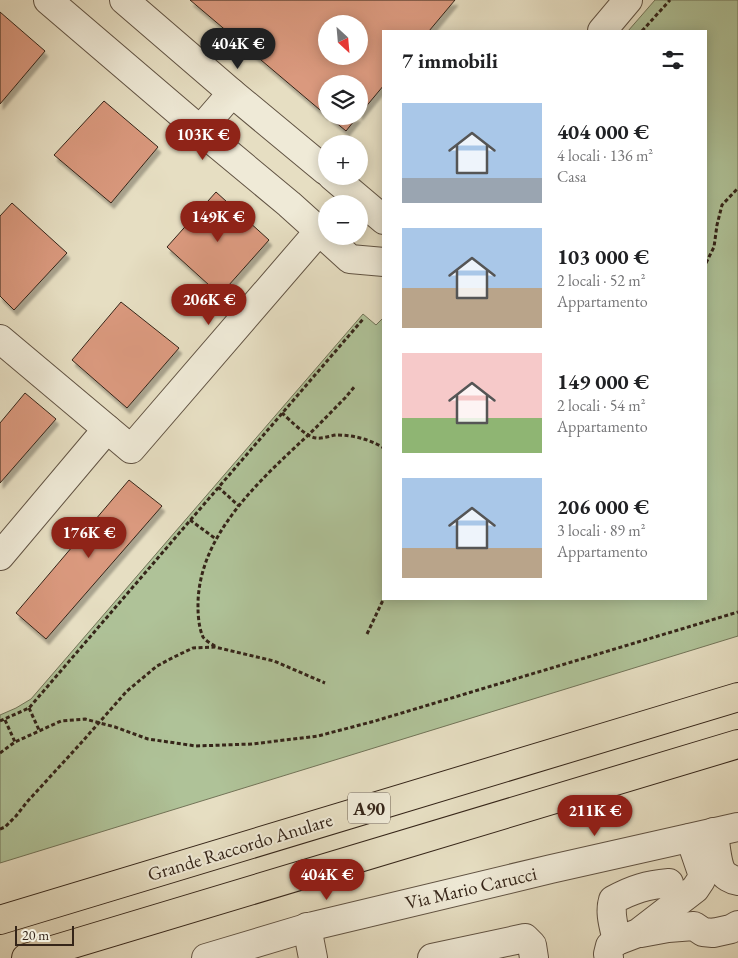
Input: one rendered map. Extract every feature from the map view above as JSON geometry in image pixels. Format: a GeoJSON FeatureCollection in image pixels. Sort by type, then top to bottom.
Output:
{"type":"FeatureCollection","features":[{"type":"Feature","properties":{"kind":"highway","name":"Grande Raccordo Anulare"},"geometry":{"type":"LineString","coordinates":[[0,920],[352,812],[738,697]]}},
{"type":"Feature","properties":{"kind":"highway","name":"A90"},"geometry":{"type":"LineString","coordinates":[[26,958],[738,744]]}},
{"type":"Feature","properties":{"kind":"highway"},"geometry":{"type":"LineString","coordinates":[[684,760],[738,749]]}},
{"type":"Feature","properties":{"kind":"street"},"geometry":{"type":"LineString","coordinates":[[124,0],[318,164]]}},
{"type":"Feature","properties":{"kind":"street"},"geometry":{"type":"LineString","coordinates":[[603,30],[628,0]]}},
{"type":"Feature","properties":{"kind":"street"},"geometry":{"type":"LineString","coordinates":[[64,5],[200,130],[318,230]]}},
{"type":"Feature","properties":{"kind":"street"},"geometry":{"type":"LineString","coordinates":[[200,130],[232,93]]}},
{"type":"Feature","properties":{"kind":"street"},"geometry":{"type":"LineString","coordinates":[[343,185],[382,218]]}},
{"type":"Feature","properties":{"kind":"street"},"geometry":{"type":"LineString","coordinates":[[0,339],[131,449],[318,232]]}},
{"type":"Feature","properties":{"kind":"street"},"geometry":{"type":"LineString","coordinates":[[334,245],[350,259],[382,262]]}},
{"type":"Feature","properties":{"kind":"street"},"geometry":{"type":"LineString","coordinates":[[0,556],[107,429]]}},
{"type":"Feature","properties":{"kind":"street"},"geometry":{"type":"LineString","coordinates":[[714,832],[721,871],[732,880],[738,881]]}},
{"type":"Feature","properties":{"kind":"street"},"geometry":{"type":"LineString","coordinates":[[621,944],[695,889],[701,880],[714,832]]}},
{"type":"Feature","properties":{"kind":"street","name":"Via Mario Carucci"},"geometry":{"type":"LineString","coordinates":[[206,958],[286,943],[551,869],[714,832]]}},
{"type":"Feature","properties":{"kind":"street"},"geometry":{"type":"LineString","coordinates":[[621,944],[612,915],[611,906],[613,900],[630,890],[650,884],[669,882]]}},
{"type":"Feature","properties":{"kind":"street"},"geometry":{"type":"LineString","coordinates":[[621,944],[668,928],[694,926],[703,932],[713,933],[731,929],[738,925]]}},
{"type":"Feature","properties":{"kind":"street"},"geometry":{"type":"LineString","coordinates":[[286,943],[313,958]]}},
{"type":"Feature","properties":{"kind":"street"},"geometry":{"type":"LineString","coordinates":[[432,958],[530,948]]}},
{"type":"Feature","properties":{"kind":"path"},"geometry":{"type":"LineString","coordinates":[[643,30],[670,0]]}},
{"type":"Feature","properties":{"kind":"path"},"geometry":{"type":"LineString","coordinates":[[707,262],[714,247],[722,205],[738,188]]}},
{"type":"Feature","properties":{"kind":"path"},"geometry":{"type":"LineString","coordinates":[[0,721],[29,708],[364,318]]}},
{"type":"Feature","properties":{"kind":"path"},"geometry":{"type":"LineString","coordinates":[[325,683],[274,661],[215,646],[203,638],[198,618],[199,585],[206,561],[216,539],[239,506],[270,470],[346,398],[355,386]]}},
{"type":"Feature","properties":{"kind":"path"},"geometry":{"type":"LineString","coordinates":[[282,413],[308,435],[316,438],[336,435],[353,437],[370,440],[382,447]]}},
{"type":"Feature","properties":{"kind":"path"},"geometry":{"type":"LineString","coordinates":[[218,487],[239,506]]}},
{"type":"Feature","properties":{"kind":"path"},"geometry":{"type":"LineString","coordinates":[[190,520],[216,539]]}},
{"type":"Feature","properties":{"kind":"path"},"geometry":{"type":"LineString","coordinates":[[367,634],[383,600]]}},
{"type":"Feature","properties":{"kind":"path"},"geometry":{"type":"LineString","coordinates":[[0,753],[15,742],[39,730],[61,722],[85,719],[148,739],[196,746],[252,744],[318,736],[375,721],[738,612]]}},
{"type":"Feature","properties":{"kind":"path"},"geometry":{"type":"LineString","coordinates":[[0,829],[16,816],[127,691],[157,666],[193,648],[215,646]]}},
{"type":"Feature","properties":{"kind":"path"},"geometry":{"type":"LineString","coordinates":[[29,708],[39,730]]}},
{"type":"Feature","properties":{"kind":"path"},"geometry":{"type":"LineString","coordinates":[[5,720],[15,742]]}},
{"type":"Feature","properties":{"kind":"green space"},"geometry":{"type":"Polygon","coordinates":[[[655,0],[738,0],[738,636],[0,863],[0,715],[31,699],[363,314],[376,325],[382,319],[382,600],[707,600],[707,30],[629,30],[655,0]]]}},
{"type":"Feature","properties":{"kind":"building"},"geometry":{"type":"Polygon","coordinates":[[[190,0],[455,0],[430,30],[382,30],[382,87],[368,104],[368,75],[318,75],[318,108],[190,0]]]}},
{"type":"Feature","properties":{"kind":"building"},"geometry":{"type":"Polygon","coordinates":[[[0,12],[45,51],[0,104],[0,12]]]}},
{"type":"Feature","properties":{"kind":"building"},"geometry":{"type":"Polygon","coordinates":[[[104,101],[158,147],[111,203],[54,155],[104,101]]]}},
{"type":"Feature","properties":{"kind":"building"},"geometry":{"type":"Polygon","coordinates":[[[339,125],[351,125],[346,131],[339,125]]]}},
{"type":"Feature","properties":{"kind":"building"},"geometry":{"type":"Polygon","coordinates":[[[216,192],[269,240],[220,295],[167,247],[216,192]]]}},
{"type":"Feature","properties":{"kind":"building"},"geometry":{"type":"Polygon","coordinates":[[[12,203],[67,253],[14,310],[0,296],[0,216],[12,203]]]}},
{"type":"Feature","properties":{"kind":"building"},"geometry":{"type":"Polygon","coordinates":[[[121,302],[179,348],[127,408],[72,360],[121,302]]]}},
{"type":"Feature","properties":{"kind":"building"},"geometry":{"type":"Polygon","coordinates":[[[25,393],[56,419],[0,483],[0,423],[25,393]]]}},
{"type":"Feature","properties":{"kind":"building"},"geometry":{"type":"Polygon","coordinates":[[[129,480],[162,506],[46,639],[16,613],[129,480]]]}}]}
